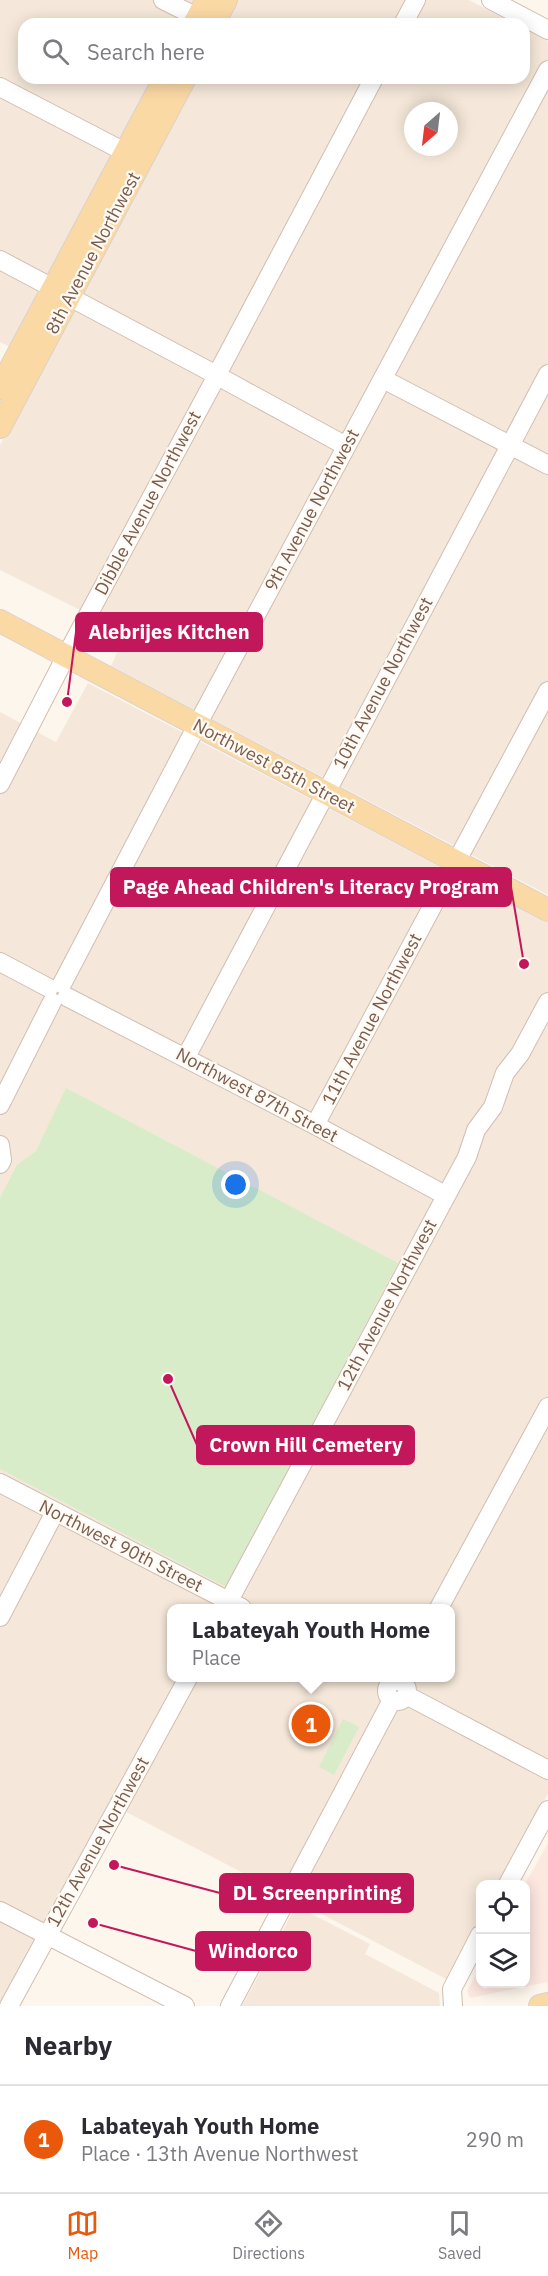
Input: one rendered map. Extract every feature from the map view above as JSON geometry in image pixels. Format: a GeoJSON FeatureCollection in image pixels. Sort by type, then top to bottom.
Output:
{"type":"FeatureCollection","features":[{"type":"Feature","properties":{"kind":"main road"},"geometry":{"type":"LineString","coordinates":[[203,16],[226,0]]}},
{"type":"Feature","properties":{"kind":"main road","name":"8th Avenue Northwest"},"geometry":{"type":"LineString","coordinates":[[0,427],[126,152],[162,84]]}},
{"type":"Feature","properties":{"kind":"main road","name":"8th Avenue Northwest"},"geometry":{"type":"LineString","coordinates":[[0,388],[61,292],[182,84]]}},
{"type":"Feature","properties":{"kind":"main road","name":"Northwest 85th Street"},"geometry":{"type":"LineString","coordinates":[[0,621],[548,910]]}},
{"type":"Feature","properties":{"kind":"main road"},"geometry":{"type":"LineString","coordinates":[[540,2006],[548,2004]]}},
{"type":"Feature","properties":{"kind":"street"},"geometry":{"type":"LineString","coordinates":[[163,0],[203,16]]}},
{"type":"Feature","properties":{"kind":"street"},"geometry":{"type":"LineString","coordinates":[[406,18],[416,0]]}},
{"type":"Feature","properties":{"kind":"street"},"geometry":{"type":"LineString","coordinates":[[491,0],[525,18]]}},
{"type":"Feature","properties":{"kind":"street"},"geometry":{"type":"LineString","coordinates":[[530,21],[548,30]]}},
{"type":"Feature","properties":{"kind":"street","name":"9th Avenue Northwest"},"geometry":{"type":"LineString","coordinates":[[0,1105],[198,725],[548,70]]}},
{"type":"Feature","properties":{"kind":"street","name":"Dibble Avenue Northwest"},"geometry":{"type":"LineString","coordinates":[[0,784],[371,84]]}},
{"type":"Feature","properties":{"kind":"street"},"geometry":{"type":"LineString","coordinates":[[0,87],[126,152]]}},
{"type":"Feature","properties":{"kind":"street"},"geometry":{"type":"LineString","coordinates":[[0,260],[346,446]]}},
{"type":"Feature","properties":{"kind":"street","name":"10th Avenue Northwest"},"geometry":{"type":"LineString","coordinates":[[186,1057],[548,374]]}},
{"type":"Feature","properties":{"kind":"street"},"geometry":{"type":"LineString","coordinates":[[383,379],[548,465]]}},
{"type":"Feature","properties":{"kind":"street","name":"11th Avenue Northwest"},"geometry":{"type":"LineString","coordinates":[[315,1125],[548,691]]}},
{"type":"Feature","properties":{"kind":"street","name":"Northwest 87th Street"},"geometry":{"type":"LineString","coordinates":[[0,962],[186,1057],[445,1195]]}},
{"type":"Feature","properties":{"kind":"street","name":"12th Avenue Northwest"},"geometry":{"type":"LineString","coordinates":[[233,1604],[445,1195],[467,1157],[476,1130],[493,1107],[505,1073],[520,1054],[548,1002]]}},
{"type":"Feature","properties":{"kind":"street"},"geometry":{"type":"LineString","coordinates":[[0,1145],[2,1160],[0,1164]]}},
{"type":"Feature","properties":{"kind":"street"},"geometry":{"type":"LineString","coordinates":[[441,1604],[548,1407]]}},
{"type":"Feature","properties":{"kind":"street","name":"Northwest 90th Street"},"geometry":{"type":"LineString","coordinates":[[0,1483],[228,1604]]}},
{"type":"Feature","properties":{"kind":"street"},"geometry":{"type":"LineString","coordinates":[[0,1617],[55,1512]]}},
{"type":"Feature","properties":{"kind":"street","name":"12th Avenue Northwest"},"geometry":{"type":"LineString","coordinates":[[9,2006],[185,1682]]}},
{"type":"Feature","properties":{"kind":"street"},"geometry":{"type":"LineString","coordinates":[[230,2006],[394,1686],[548,1770]]}},
{"type":"Feature","properties":{"kind":"street"},"geometry":{"type":"LineString","coordinates":[[510,1880],[548,1810]]}},
{"type":"Feature","properties":{"kind":"street"},"geometry":{"type":"LineString","coordinates":[[0,1911],[185,2006]]}},
{"type":"Feature","properties":{"kind":"street"},"geometry":{"type":"LineString","coordinates":[[453,2006],[452,1989],[476,1943]]}},
{"type":"Feature","properties":{"kind":"shaded area"},"geometry":{"type":"Polygon","coordinates":[[[0,0],[198,0],[189,18],[18,18],[18,84],[154,84],[14,349],[0,342],[0,0]]]}},
{"type":"Feature","properties":{"kind":"shaded area"},"geometry":{"type":"Polygon","coordinates":[[[238,0],[469,0],[504,18],[228,18],[238,0]]]}},
{"type":"Feature","properties":{"kind":"shaded area"},"geometry":{"type":"Polygon","coordinates":[[[530,31],[548,41],[548,895],[111,666],[126,633],[0,570],[0,445],[193,84],[530,84],[530,31]]]}},
{"type":"Feature","properties":{"kind":"shaded area"},"geometry":{"type":"Polygon","coordinates":[[[88,683],[548,923],[548,1794],[501,1880],[476,1880],[476,1928],[448,1980],[111,1804],[0,2006],[0,712],[56,742],[88,683]]]}},
{"type":"Feature","properties":{"kind":"shaded area"},"geometry":{"type":"Polygon","coordinates":[[[548,1843],[548,1982],[530,1986],[530,1880],[527,1880],[548,1843]]]}},
{"type":"Feature","properties":{"kind":"shaded area"},"geometry":{"type":"Polygon","coordinates":[[[296,1906],[370,1944],[365,1954],[439,1993],[440,2006],[242,2006],[296,1906]]]}},
{"type":"Feature","properties":{"kind":"shaded area"},"geometry":{"type":"Polygon","coordinates":[[[476,1974],[476,1988],[519,1988],[470,1998],[467,1991],[476,1974]]]}},
{"type":"Feature","properties":{"kind":"green space"},"geometry":{"type":"Polygon","coordinates":[[[66,1088],[398,1263],[226,1587],[0,1469],[0,1198],[17,1165],[36,1151],[66,1088]]]}},
{"type":"Feature","properties":{"kind":"green space"},"geometry":{"type":"Polygon","coordinates":[[[343,1719],[359,1727],[334,1775],[319,1767],[343,1719]]]}},
{"type":"Feature","properties":{"kind":"place","name":"Alebrijes Kitchen"},"geometry":{"type":"Point","coordinates":[67,702]}},
{"type":"Feature","properties":{"kind":"place","name":"Page Ahead Children's Literacy Program"},"geometry":{"type":"Point","coordinates":[524,964]}},
{"type":"Feature","properties":{"kind":"place","name":"Crown Hill Cemetery"},"geometry":{"type":"Point","coordinates":[168,1379]}},
{"type":"Feature","properties":{"kind":"place","name":"Labateyah Youth Home"},"geometry":{"type":"Point","coordinates":[311,1724]}},
{"type":"Feature","properties":{"kind":"place","name":"DL Screenprinting"},"geometry":{"type":"Point","coordinates":[114,1865]}},
{"type":"Feature","properties":{"kind":"place","name":"Windorco"},"geometry":{"type":"Point","coordinates":[93,1923]}}]}
